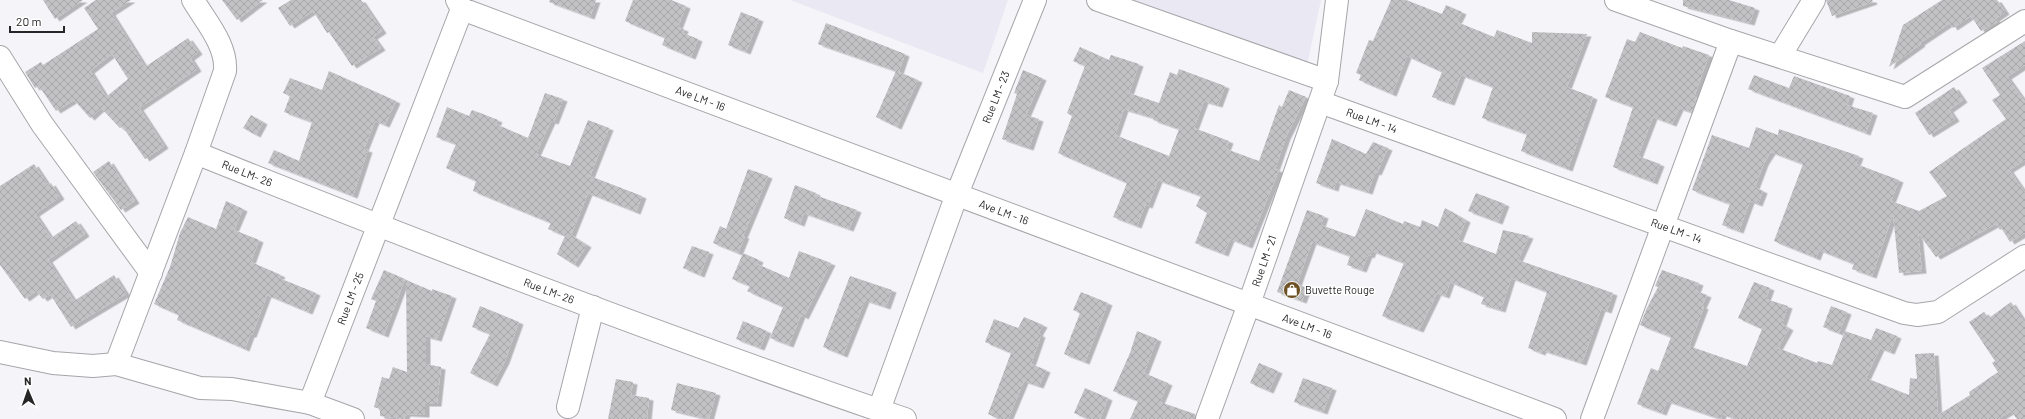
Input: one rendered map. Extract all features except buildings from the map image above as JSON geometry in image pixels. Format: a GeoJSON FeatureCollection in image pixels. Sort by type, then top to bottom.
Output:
{"type":"FeatureCollection","features":[{"type":"Feature","properties":{"kind":"street"},"geometry":{"type":"LineString","coordinates":[[116,364],[196,153],[225,71],[226,60],[223,49],[193,0]]}},
{"type":"Feature","properties":{"kind":"street","name":"Rue LM - 23"},"geometry":{"type":"LineString","coordinates":[[879,410],[957,194],[1035,0]]}},
{"type":"Feature","properties":{"kind":"street"},"geometry":{"type":"LineString","coordinates":[[1098,0],[1327,81]]}},
{"type":"Feature","properties":{"kind":"street","name":"Rue LM - 21"},"geometry":{"type":"LineString","coordinates":[[1207,419],[1327,81],[1337,0]]}},
{"type":"Feature","properties":{"kind":"street"},"geometry":{"type":"LineString","coordinates":[[1616,0],[1731,41],[1905,97],[2025,20]]}},
{"type":"Feature","properties":{"kind":"street"},"geometry":{"type":"LineString","coordinates":[[1780,56],[1814,0]]}},
{"type":"Feature","properties":{"kind":"street","name":"Ave LM - 16"},"geometry":{"type":"LineString","coordinates":[[460,4],[957,194],[1555,419]]}},
{"type":"Feature","properties":{"kind":"street","name":"Rue LM - 25"},"geometry":{"type":"LineString","coordinates":[[310,403],[380,226],[460,4]]}},
{"type":"Feature","properties":{"kind":"street"},"geometry":{"type":"LineString","coordinates":[[1592,419],[1731,41]]}},
{"type":"Feature","properties":{"kind":"street"},"geometry":{"type":"LineString","coordinates":[[0,57],[42,124],[151,272]]}},
{"type":"Feature","properties":{"kind":"street","name":"Rue LM - 14"},"geometry":{"type":"LineString","coordinates":[[1320,102],[1904,313],[1917,315],[1938,312],[2025,256]]}},
{"type":"Feature","properties":{"kind":"street","name":"Rue LM- 26"},"geometry":{"type":"LineString","coordinates":[[196,153],[380,226],[594,307],[905,419]]}},
{"type":"Feature","properties":{"kind":"street"},"geometry":{"type":"LineString","coordinates":[[568,407],[594,307]]}},
{"type":"Feature","properties":{"kind":"street"},"geometry":{"type":"LineString","coordinates":[[0,352],[60,364],[93,366],[116,364],[200,388],[232,389],[310,403],[353,419]]}},
{"type":"Feature","properties":{"kind":"shaded area"},"geometry":{"type":"Polygon","coordinates":[[[790,0],[1008,0],[983,73],[790,0]]]}},
{"type":"Feature","properties":{"kind":"shaded area"},"geometry":{"type":"Polygon","coordinates":[[[1104,0],[1321,0],[1306,70],[1104,0]]]}},
{"type":"Feature","properties":{"kind":"place","name":"Buvette Rouge"},"geometry":{"type":"Point","coordinates":[1292,290]}}]}
